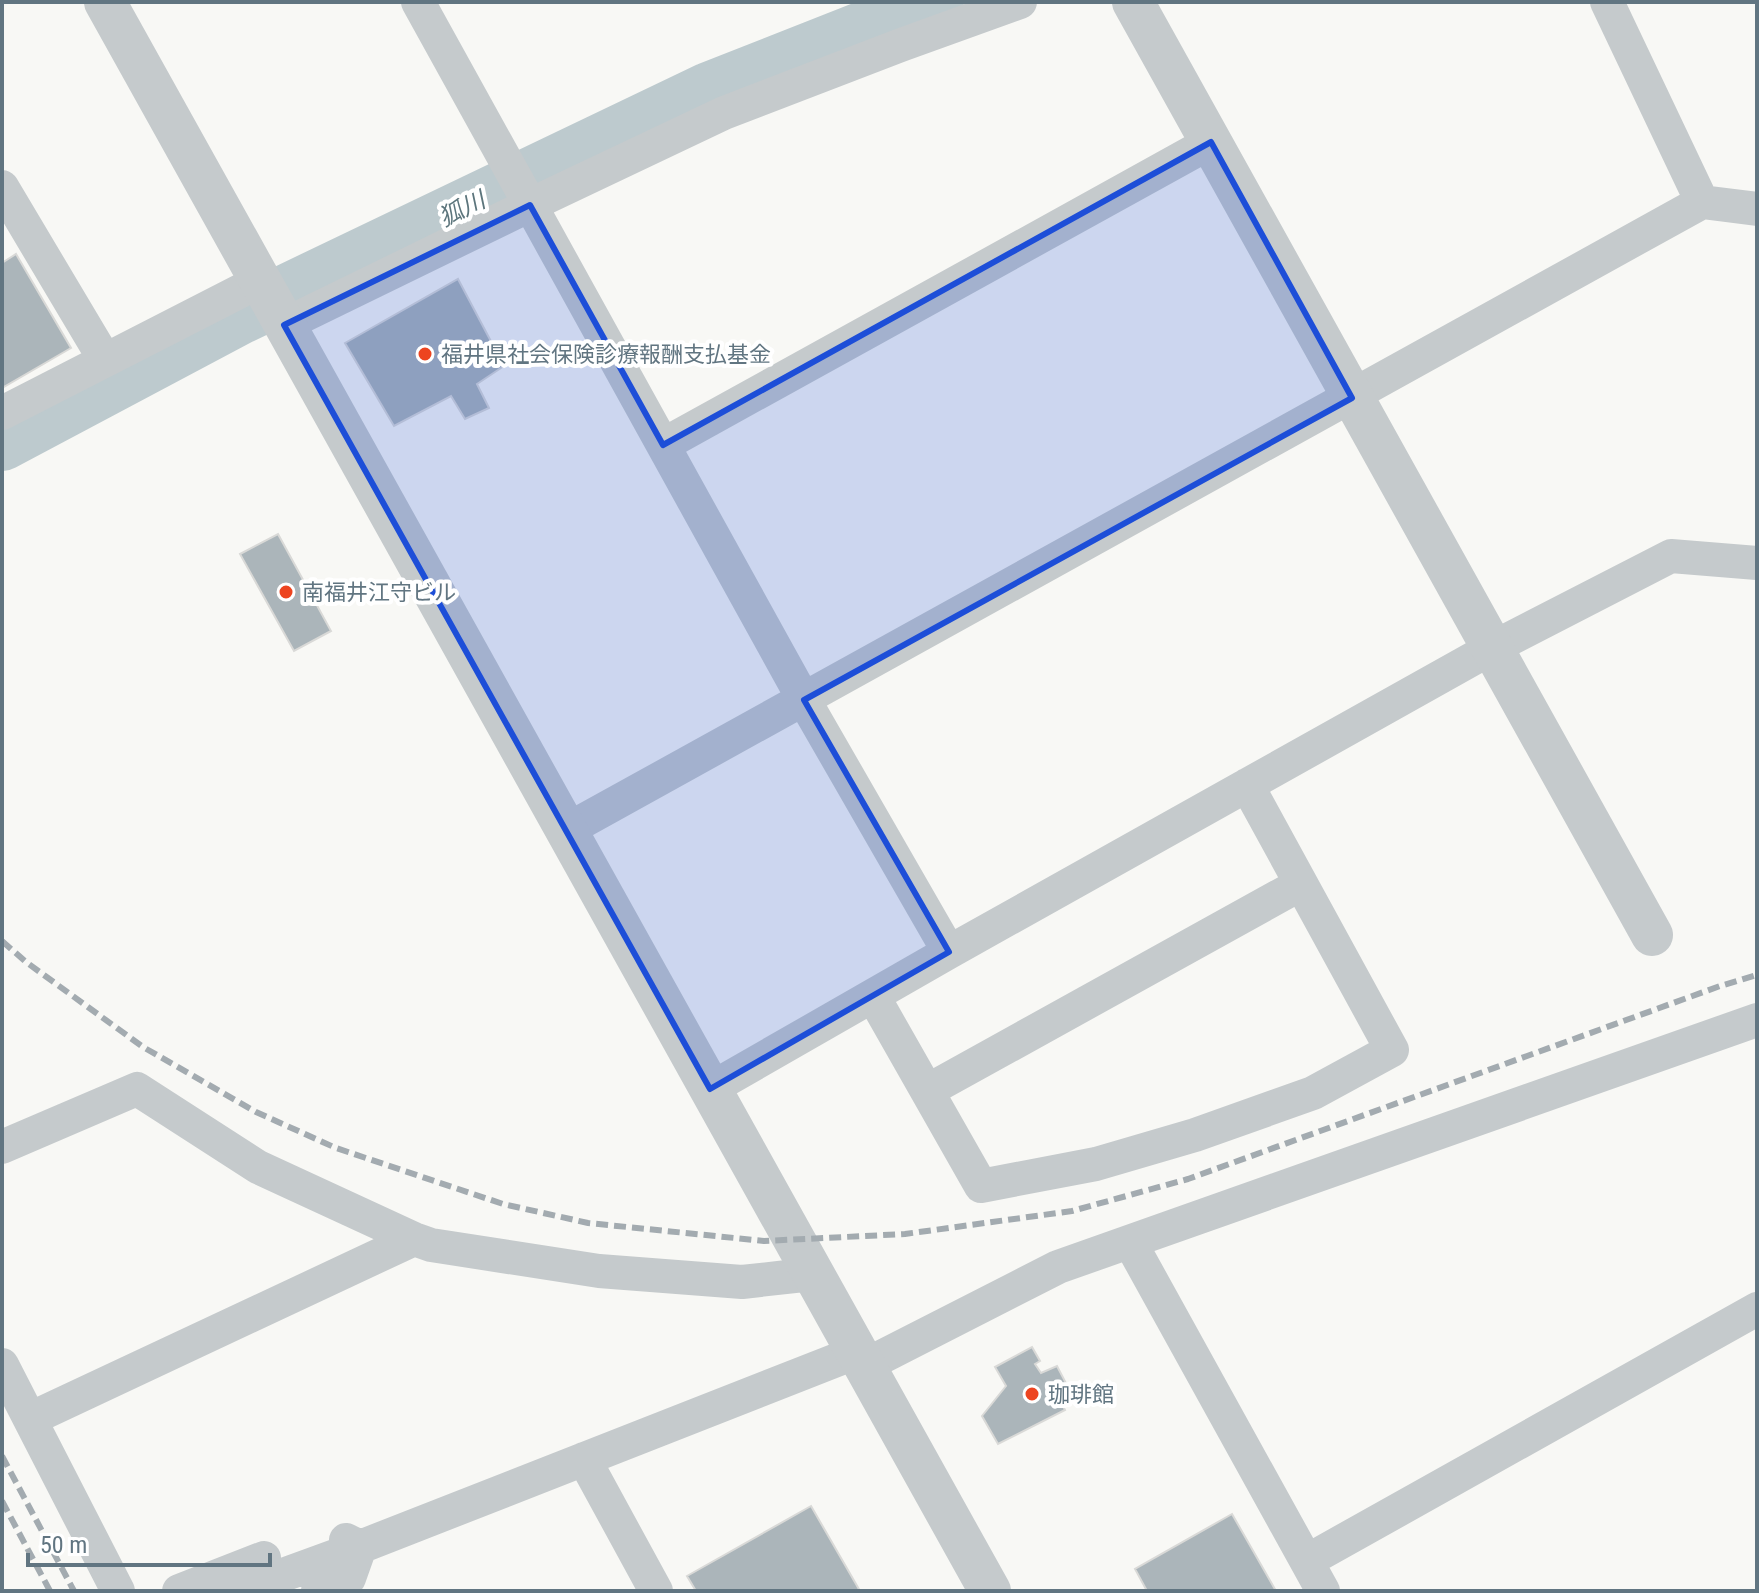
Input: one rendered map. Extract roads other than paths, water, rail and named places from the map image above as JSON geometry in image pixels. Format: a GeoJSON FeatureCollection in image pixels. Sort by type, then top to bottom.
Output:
{"type":"FeatureCollection","features":[{"type":"Feature","properties":{"kind":"street"},"geometry":{"type":"LineString","coordinates":[[105,2],[990,1591]]}},
{"type":"Feature","properties":{"kind":"street"},"geometry":{"type":"LineString","coordinates":[[418,2],[804,700],[949,952]]}},
{"type":"Feature","properties":{"kind":"street"},"geometry":{"type":"LineString","coordinates":[[2,413],[105,360],[272,303],[522,190],[1020,2]]}},
{"type":"Feature","properties":{"kind":"street"},"geometry":{"type":"LineString","coordinates":[[1133,2],[1652,935]]}},
{"type":"Feature","properties":{"kind":"street"},"geometry":{"type":"LineString","coordinates":[[1607,2],[1702,202]]}},
{"type":"Feature","properties":{"kind":"street"},"geometry":{"type":"LineString","coordinates":[[663,445],[1211,142]]}},
{"type":"Feature","properties":{"kind":"street"},"geometry":{"type":"LineString","coordinates":[[2,187],[105,360]]}},
{"type":"Feature","properties":{"kind":"street"},"geometry":{"type":"LineString","coordinates":[[565,831],[1702,202],[1757,209]]}},
{"type":"Feature","properties":{"kind":"street"},"geometry":{"type":"LineString","coordinates":[[710,1089],[1492,648],[1671,556],[1757,563]]}},
{"type":"Feature","properties":{"kind":"street"},"geometry":{"type":"LineString","coordinates":[[873,996],[981,1186],[1096,1164],[1195,1135],[1313,1093],[1392,1050],[1247,785]]}},
{"type":"Feature","properties":{"kind":"street"},"geometry":{"type":"LineString","coordinates":[[927,1091],[1301,884]]}},
{"type":"Feature","properties":{"kind":"street"},"geometry":{"type":"LineString","coordinates":[[239,1591],[584,1459],[860,1359],[1058,1267],[1757,1020]]}},
{"type":"Feature","properties":{"kind":"street"},"geometry":{"type":"LineString","coordinates":[[2,1147],[137,1089],[258,1167],[431,1245],[599,1271],[742,1282],[813,1274]]}},
{"type":"Feature","properties":{"kind":"street"},"geometry":{"type":"LineString","coordinates":[[30,1419],[414,1239]]}},
{"type":"Feature","properties":{"kind":"street"},"geometry":{"type":"LineString","coordinates":[[1130,1242],[1323,1591]]}},
{"type":"Feature","properties":{"kind":"street"},"geometry":{"type":"LineString","coordinates":[[1307,1561],[1757,1309]]}},
{"type":"Feature","properties":{"kind":"street"},"geometry":{"type":"LineString","coordinates":[[2,1365],[118,1591]]}},
{"type":"Feature","properties":{"kind":"street"},"geometry":{"type":"LineString","coordinates":[[584,1459],[656,1591]]}},
{"type":"Feature","properties":{"kind":"street"},"geometry":{"type":"LineString","coordinates":[[179,1591],[332,1532],[360,1547]]}},
{"type":"Feature","properties":{"kind":"street"},"geometry":{"type":"LineString","coordinates":[[318,1591],[349,1578],[360,1547]]}},
{"type":"Feature","properties":{"kind":"waterway","name":"狐川"},"geometry":{"type":"LineString","coordinates":[[2,442],[241,315],[709,91],[935,2]]}},
{"type":"Feature","properties":{"kind":"railway"},"geometry":{"type":"LineString","coordinates":[[2,941],[143,1047],[256,1112],[336,1148],[503,1204],[588,1223],[764,1241],[905,1234],[1072,1211],[1188,1179],[1757,975]]}},
{"type":"Feature","properties":{"kind":"railway"},"geometry":{"type":"LineString","coordinates":[[2,1456],[74,1591]]}},
{"type":"Feature","properties":{"kind":"railway"},"geometry":{"type":"LineString","coordinates":[[2,1501],[50,1591]]}},
{"type":"Feature","properties":{"kind":"place","name":"福井県社会保険診療報酬支払基金"},"geometry":{"type":"Point","coordinates":[425,354]}},
{"type":"Feature","properties":{"kind":"place","name":"南福井江守ビル"},"geometry":{"type":"Point","coordinates":[286,592]}},
{"type":"Feature","properties":{"kind":"place","name":"珈琲館"},"geometry":{"type":"Point","coordinates":[1032,1394]}}]}
